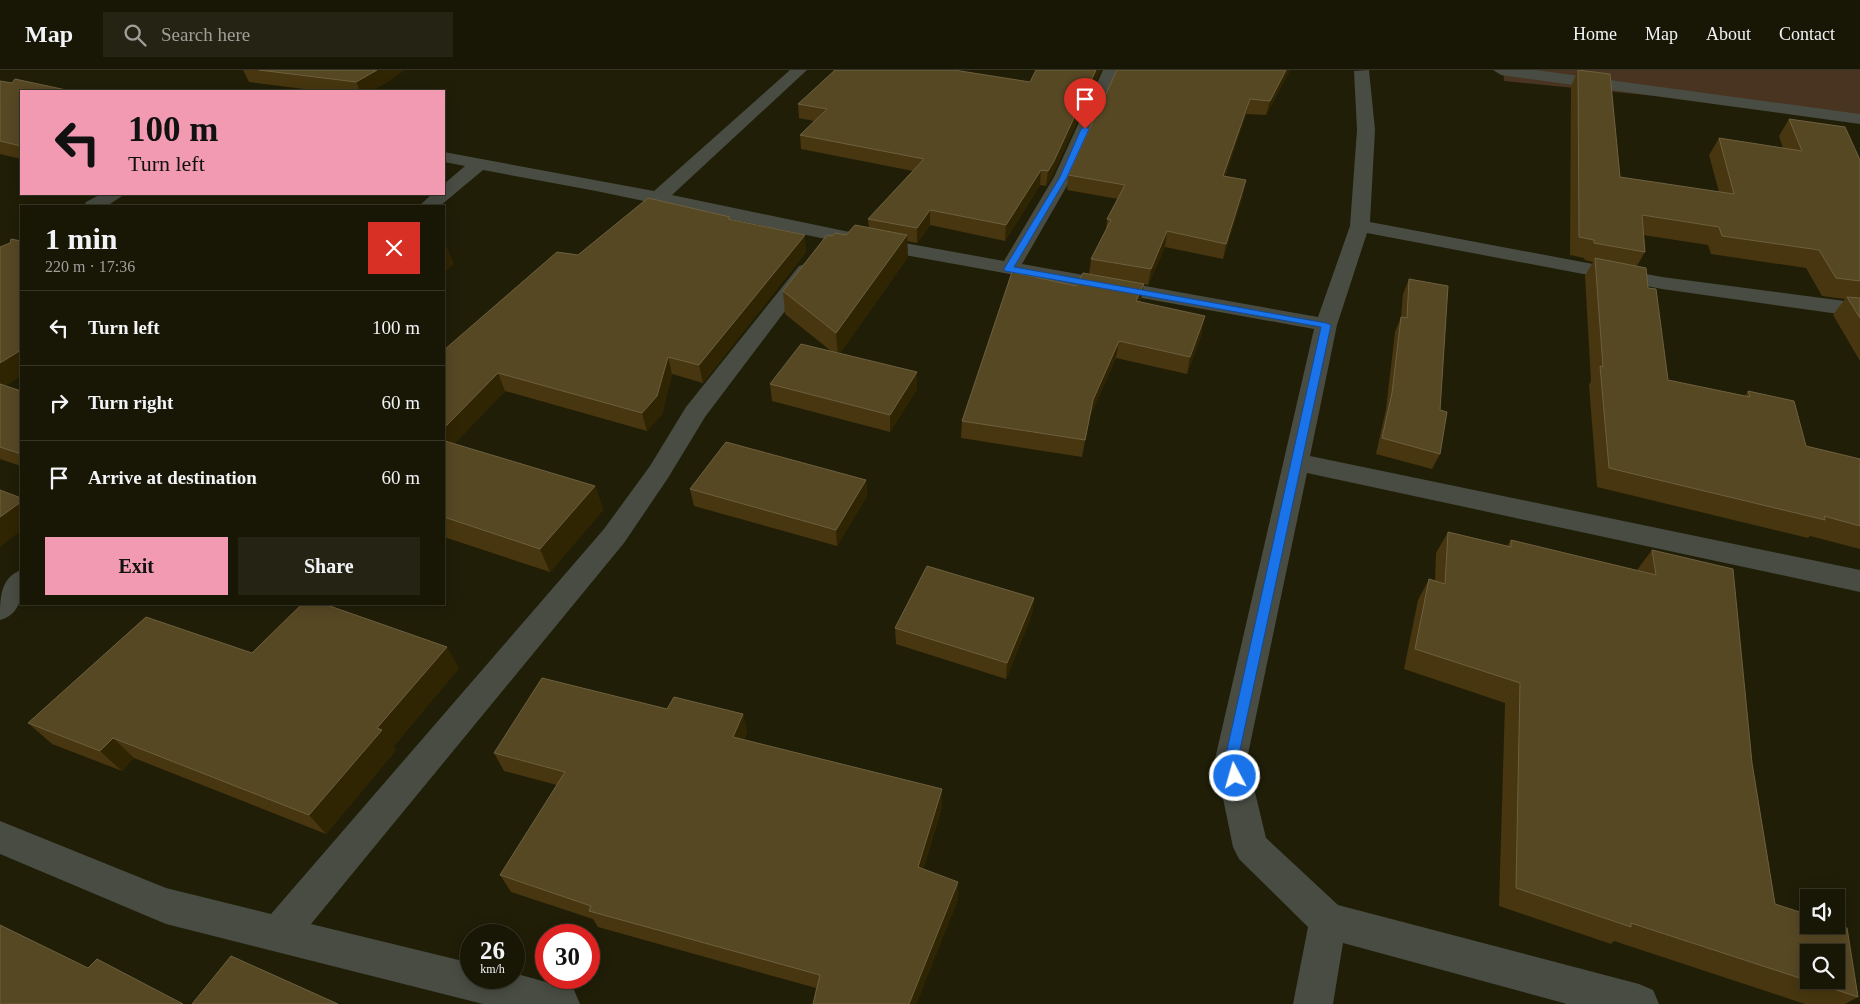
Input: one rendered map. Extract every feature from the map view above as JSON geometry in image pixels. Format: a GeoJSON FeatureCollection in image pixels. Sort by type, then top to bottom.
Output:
{"type":"FeatureCollection","features":[{"type":"Feature","properties":{"kind":"street"},"geometry":{"type":"LineString","coordinates":[[656,199],[799,70]]}},
{"type":"Feature","properties":{"kind":"street"},"geometry":{"type":"LineString","coordinates":[[1008,269],[1063,177],[1111,70]]}},
{"type":"Feature","properties":{"kind":"street"},"geometry":{"type":"LineString","coordinates":[[1363,70],[1366,130],[1360,226],[1326,325],[1298,462],[1231,759],[1251,847],[1328,921],[1639,1004]]}},
{"type":"Feature","properties":{"kind":"street"},"geometry":{"type":"LineString","coordinates":[[1501,70],[1860,119]]}},
{"type":"Feature","properties":{"kind":"street"},"geometry":{"type":"LineString","coordinates":[[445,157],[596,185],[656,199],[1008,269],[1326,325]]}},
{"type":"Feature","properties":{"kind":"street"},"geometry":{"type":"LineString","coordinates":[[445,193],[480,164]]}},
{"type":"Feature","properties":{"kind":"street"},"geometry":{"type":"LineString","coordinates":[[95,205],[113,195]]}},
{"type":"Feature","properties":{"kind":"street"},"geometry":{"type":"LineString","coordinates":[[430,205],[442,195]]}},
{"type":"Feature","properties":{"kind":"street"},"geometry":{"type":"LineString","coordinates":[[1360,226],[1662,283],[1860,310]]}},
{"type":"Feature","properties":{"kind":"street"},"geometry":{"type":"LineString","coordinates":[[278,934],[614,536],[659,472],[695,413],[833,235]]}},
{"type":"Feature","properties":{"kind":"street"},"geometry":{"type":"LineString","coordinates":[[1298,462],[1860,581]]}},
{"type":"Feature","properties":{"kind":"street"},"geometry":{"type":"LineString","coordinates":[[0,608],[20,582]]}},
{"type":"Feature","properties":{"kind":"street"},"geometry":{"type":"LineString","coordinates":[[0,837],[166,906],[560,1004]]}},
{"type":"Feature","properties":{"kind":"street"},"geometry":{"type":"LineString","coordinates":[[1313,1004],[1328,921]]}},
{"type":"Feature","properties":{"kind":"shaded area"},"geometry":{"type":"Polygon","coordinates":[[[1503,70],[1860,70],[1860,116],[1504,81],[1503,70]]]}},
{"type":"Feature","properties":{"kind":"building"},"geometry":{"type":"Polygon","coordinates":[[[259,70],[377,70],[356,82],[259,70]]]}},
{"type":"Feature","properties":{"kind":"building"},"geometry":{"type":"Polygon","coordinates":[[[835,70],[954,70],[1030,82],[1036,70],[1096,70],[1054,161],[1048,171],[1041,170],[1006,225],[930,210],[917,228],[868,219],[924,159],[800,135],[827,109],[798,104],[835,70]]]}},
{"type":"Feature","properties":{"kind":"building"},"geometry":{"type":"Polygon","coordinates":[[[1117,70],[1286,70],[1270,101],[1250,99],[1223,176],[1246,180],[1226,244],[1167,231],[1151,269],[1091,259],[1111,220],[1107,219],[1125,185],[1068,175],[1117,70]]]}},
{"type":"Feature","properties":{"kind":"building"},"geometry":{"type":"Polygon","coordinates":[[[1578,70],[1610,74],[1620,177],[1734,194],[1719,138],[1802,151],[1789,119],[1845,127],[1860,160],[1860,281],[1836,278],[1819,250],[1722,236],[1719,227],[1642,215],[1645,252],[1594,243],[1594,240],[1579,237],[1578,70]]]}},
{"type":"Feature","properties":{"kind":"building"},"geometry":{"type":"Polygon","coordinates":[[[15,79],[66,90],[20,90],[20,146],[0,141],[0,81],[12,83],[15,79]]]}},
{"type":"Feature","properties":{"kind":"building"},"geometry":{"type":"Polygon","coordinates":[[[648,198],[730,217],[728,219],[805,235],[699,365],[668,357],[657,396],[642,413],[498,373],[445,427],[445,349],[557,252],[578,255],[648,198]]]}},
{"type":"Feature","properties":{"kind":"building"},"geometry":{"type":"Polygon","coordinates":[[[855,225],[907,235],[836,333],[783,291],[827,235],[832,236],[835,233],[846,235],[855,225]]]}},
{"type":"Feature","properties":{"kind":"building"},"geometry":{"type":"Polygon","coordinates":[[[11,239],[20,241],[20,351],[0,363],[0,247],[10,243],[11,239]]]}},
{"type":"Feature","properties":{"kind":"building"},"geometry":{"type":"Polygon","coordinates":[[[1595,258],[1646,268],[1648,288],[1656,289],[1668,380],[1750,397],[1748,391],[1794,401],[1806,446],[1860,459],[1860,526],[1824,516],[1825,520],[1609,468],[1600,366],[1603,367],[1595,258]]]}},
{"type":"Feature","properties":{"kind":"building"},"geometry":{"type":"Polygon","coordinates":[[[1012,272],[1076,286],[1083,273],[1144,284],[1136,301],[1205,316],[1190,357],[1119,341],[1093,400],[1085,440],[962,421],[1012,272]]]}},
{"type":"Feature","properties":{"kind":"building"},"geometry":{"type":"Polygon","coordinates":[[[1409,279],[1448,286],[1440,410],[1447,412],[1440,454],[1382,438],[1392,393],[1401,317],[1407,318],[1409,279]]]}},
{"type":"Feature","properties":{"kind":"building"},"geometry":{"type":"Polygon","coordinates":[[[1847,297],[1860,298],[1860,318],[1847,297]]]}},
{"type":"Feature","properties":{"kind":"building"},"geometry":{"type":"Polygon","coordinates":[[[801,344],[917,372],[890,415],[770,384],[801,344]]]}},
{"type":"Feature","properties":{"kind":"building"},"geometry":{"type":"Polygon","coordinates":[[[0,384],[20,391],[20,454],[0,447],[0,384]]]}},
{"type":"Feature","properties":{"kind":"building"},"geometry":{"type":"Polygon","coordinates":[[[445,441],[595,486],[540,549],[445,517],[445,441]]]}},
{"type":"Feature","properties":{"kind":"building"},"geometry":{"type":"Polygon","coordinates":[[[726,442],[866,480],[836,530],[690,489],[726,442]]]}},
{"type":"Feature","properties":{"kind":"building"},"geometry":{"type":"Polygon","coordinates":[[[0,490],[20,498],[20,503],[0,517],[0,490]]]}},
{"type":"Feature","properties":{"kind":"building"},"geometry":{"type":"Polygon","coordinates":[[[1448,532],[1511,547],[1511,540],[1656,575],[1652,550],[1733,569],[1752,763],[1775,904],[1800,912],[1800,934],[1845,934],[1845,927],[1847,928],[1858,997],[1833,989],[1845,989],[1845,944],[1800,944],[1800,978],[1631,923],[1631,927],[1516,888],[1520,683],[1415,649],[1429,579],[1445,584],[1448,532]]]}},
{"type":"Feature","properties":{"kind":"building"},"geometry":{"type":"Polygon","coordinates":[[[927,566],[1034,598],[1007,663],[895,628],[927,566]]]}},
{"type":"Feature","properties":{"kind":"building"},"geometry":{"type":"Polygon","coordinates":[[[301,605],[327,605],[447,647],[377,728],[382,730],[309,815],[113,738],[100,751],[28,723],[146,617],[252,653],[301,605]]]}},
{"type":"Feature","properties":{"kind":"building"},"geometry":{"type":"Polygon","coordinates":[[[542,678],[667,709],[674,697],[743,714],[733,737],[942,789],[918,867],[958,882],[909,1004],[813,1004],[820,975],[589,911],[591,906],[500,875],[565,772],[494,753],[542,678]]]}},
{"type":"Feature","properties":{"kind":"building"},"geometry":{"type":"Polygon","coordinates":[[[0,925],[88,968],[97,959],[183,1004],[0,1004],[0,925]]]}},
{"type":"Feature","properties":{"kind":"building"},"geometry":{"type":"Polygon","coordinates":[[[231,956],[338,1004],[192,1004],[231,956]]]}},
{"type":"Feature","properties":{"kind":"route"},"geometry":{"type":"LineString","coordinates":[[1085,129],[1063,177],[1008,269],[1326,325],[1298,462],[1231,759],[1235,776]]}}]}
